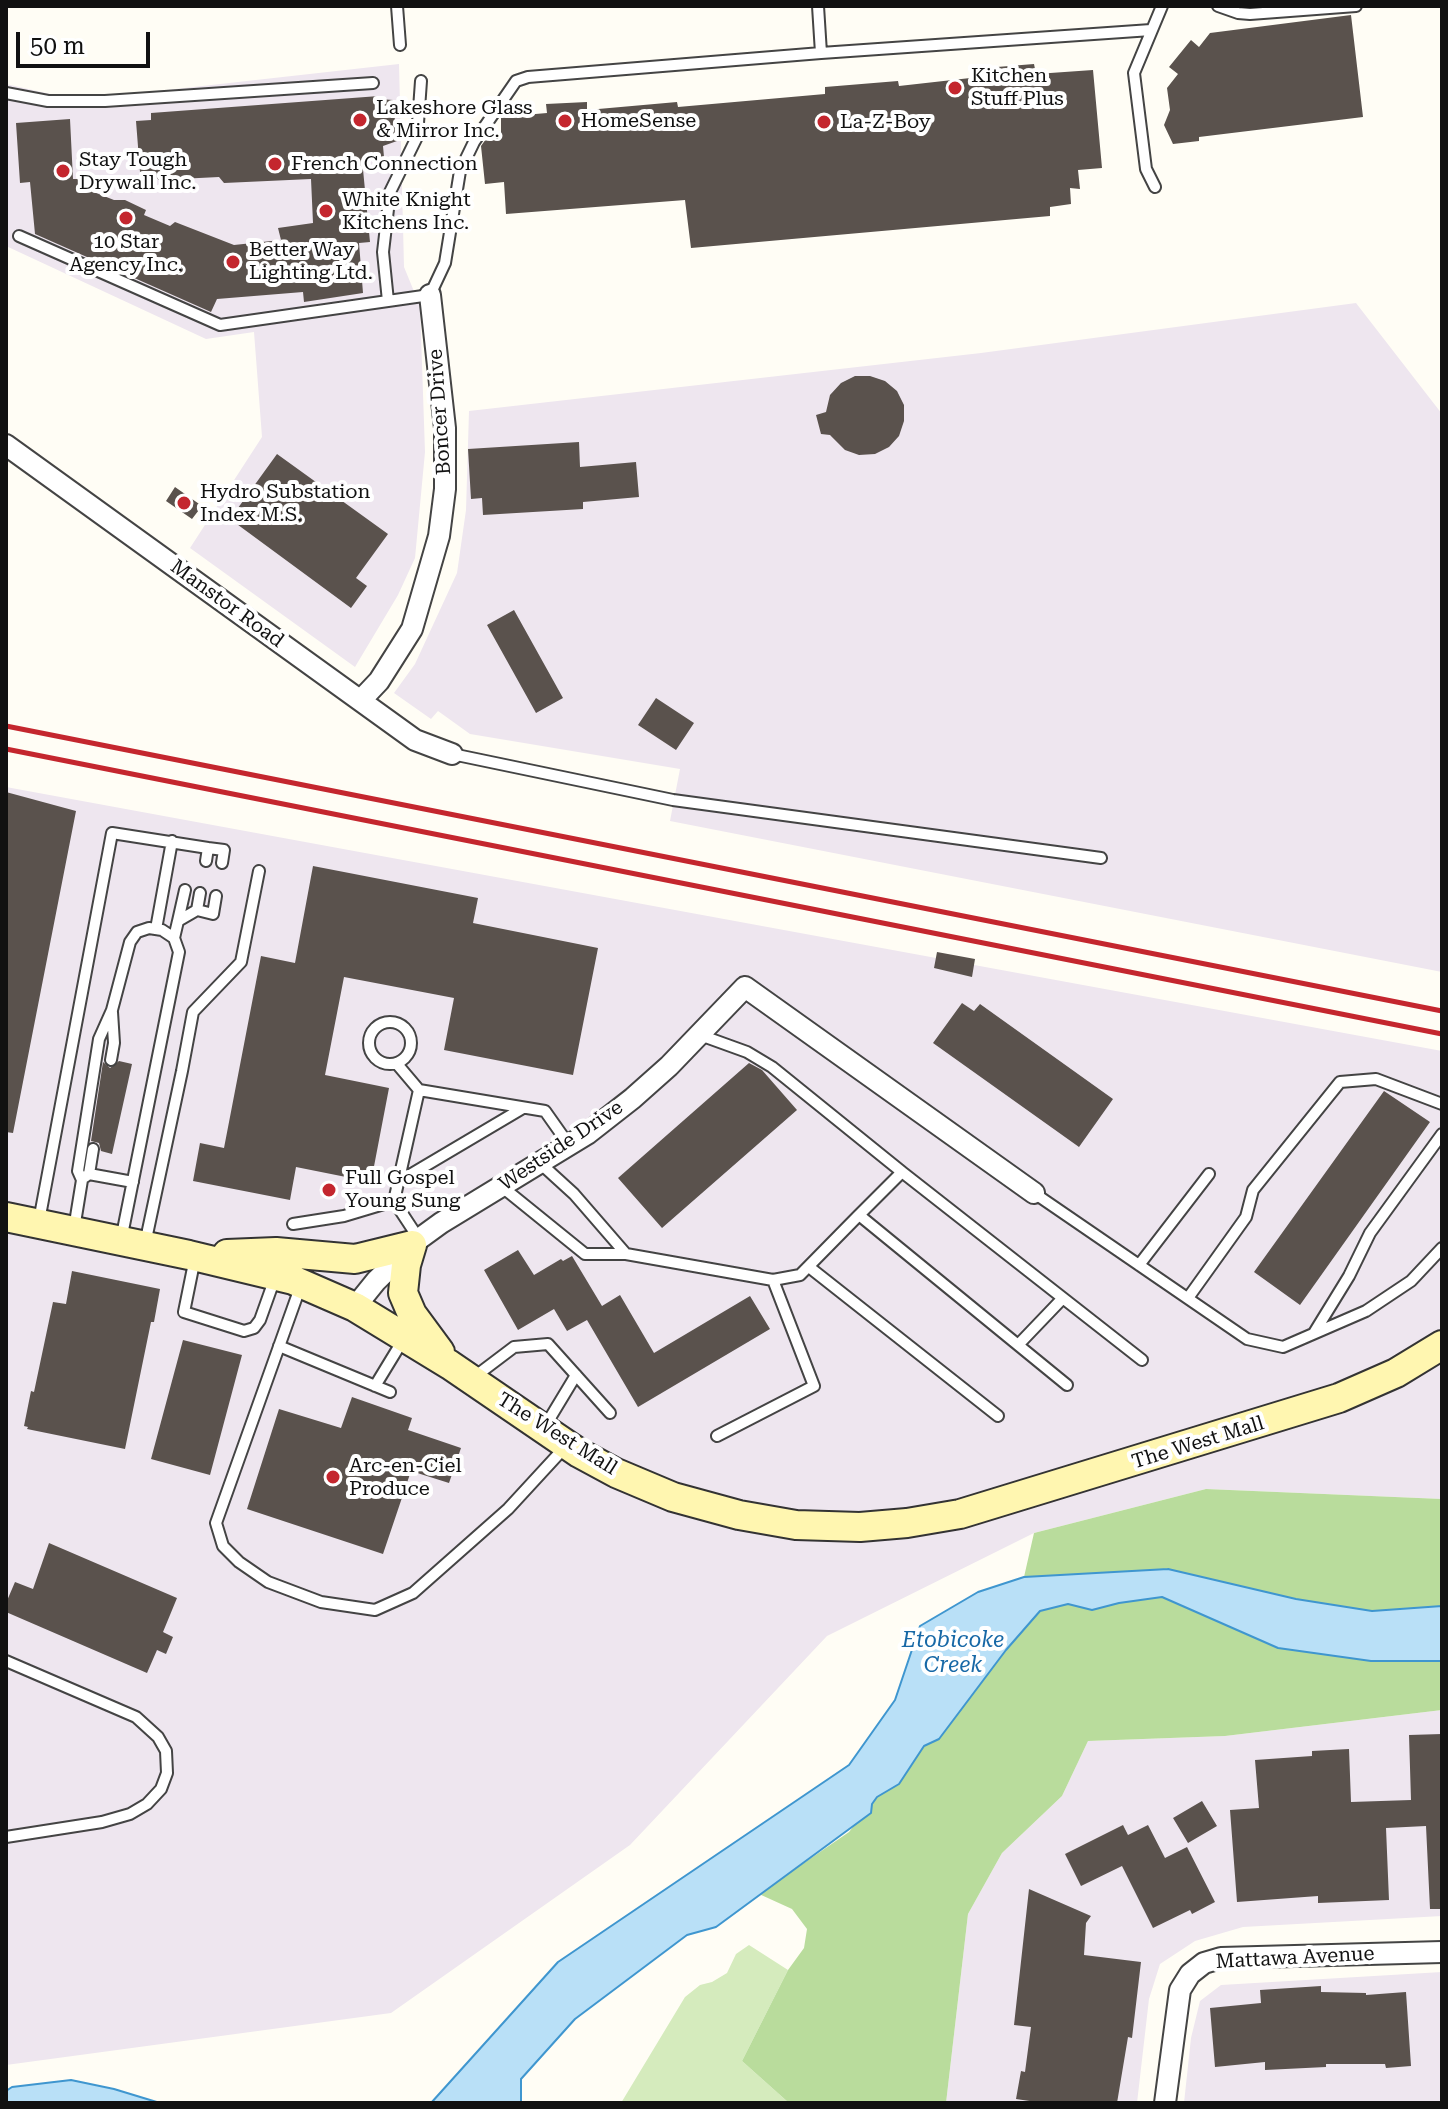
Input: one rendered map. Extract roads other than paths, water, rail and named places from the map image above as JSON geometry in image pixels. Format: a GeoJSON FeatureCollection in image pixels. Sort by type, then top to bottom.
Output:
{"type":"FeatureCollection","features":[{"type":"Feature","properties":{"kind":"main road","name":"The West Mall"},"geometry":{"type":"LineString","coordinates":[[6,1217],[289,1280],[355,1307],[461,1372],[567,1445],[616,1473],[673,1497],[739,1515],[796,1525],[860,1527],[907,1523],[988,1506],[1339,1398],[1396,1373],[1442,1345]]}},
{"type":"Feature","properties":{"kind":"main road"},"geometry":{"type":"LineString","coordinates":[[192,1256],[276,1252],[355,1259],[416,1242]]}},
{"type":"Feature","properties":{"kind":"main road"},"geometry":{"type":"LineString","coordinates":[[416,1242],[406,1265],[403,1293],[412,1314],[461,1372]]}},
{"type":"Feature","properties":{"kind":"street","name":"Boncer Drive"},"geometry":{"type":"LineString","coordinates":[[361,700],[379,681],[412,629],[439,536],[445,489],[445,428],[430,295]]}},
{"type":"Feature","properties":{"kind":"street","name":"Manstor Road"},"geometry":{"type":"LineString","coordinates":[[6,445],[415,740],[452,754]]}},
{"type":"Feature","properties":{"kind":"street","name":"Westside Drive"},"geometry":{"type":"LineString","coordinates":[[355,1307],[416,1242],[569,1145],[633,1098],[669,1066],[745,987],[1034,1193]]}},
{"type":"Feature","properties":{"kind":"street","name":"Mattawa Avenue"},"geometry":{"type":"LineString","coordinates":[[1165,2103],[1180,1990],[1190,1974],[1204,1963],[1221,1958],[1442,1952]]}},
{"type":"Feature","properties":{"kind":"lane"},"geometry":{"type":"LineString","coordinates":[[397,6],[400,45]]}},
{"type":"Feature","properties":{"kind":"lane"},"geometry":{"type":"LineString","coordinates":[[818,6],[821,53]]}},
{"type":"Feature","properties":{"kind":"lane"},"geometry":{"type":"LineString","coordinates":[[1155,187],[1146,169],[1134,73],[1162,6]]}},
{"type":"Feature","properties":{"kind":"lane"},"geometry":{"type":"LineString","coordinates":[[1218,6],[1250,14],[1356,6]]}},
{"type":"Feature","properties":{"kind":"lane"},"geometry":{"type":"LineString","coordinates":[[19,236],[220,325],[430,295],[445,263],[460,171],[474,142],[516,81],[528,77],[821,53],[1151,30]]}},
{"type":"Feature","properties":{"kind":"lane"},"geometry":{"type":"LineString","coordinates":[[388,301],[383,252],[390,192],[417,137],[421,81]]}},
{"type":"Feature","properties":{"kind":"lane"},"geometry":{"type":"LineString","coordinates":[[6,93],[48,101],[105,101],[373,83]]}},
{"type":"Feature","properties":{"kind":"lane"},"geometry":{"type":"LineString","coordinates":[[452,754],[673,800],[1101,858]]}},
{"type":"Feature","properties":{"kind":"lane"},"geometry":{"type":"LineString","coordinates":[[38,1223],[112,833],[224,850],[222,863]]}},
{"type":"Feature","properties":{"kind":"lane"},"geometry":{"type":"LineString","coordinates":[[156,929],[172,841]]}},
{"type":"Feature","properties":{"kind":"lane"},"geometry":{"type":"LineString","coordinates":[[190,857],[193,845]]}},
{"type":"Feature","properties":{"kind":"lane"},"geometry":{"type":"LineString","coordinates":[[206,861],[208,848]]}},
{"type":"Feature","properties":{"kind":"lane"},"geometry":{"type":"LineString","coordinates":[[132,1244],[193,1012],[241,962],[259,871]]}},
{"type":"Feature","properties":{"kind":"lane"},"geometry":{"type":"LineString","coordinates":[[132,1244],[133,1182],[179,952],[174,938],[185,890]]}},
{"type":"Feature","properties":{"kind":"lane"},"geometry":{"type":"LineString","coordinates":[[197,910],[200,893]]}},
{"type":"Feature","properties":{"kind":"lane"},"geometry":{"type":"LineString","coordinates":[[178,921],[197,910],[213,914],[216,896]]}},
{"type":"Feature","properties":{"kind":"lane"},"geometry":{"type":"LineString","coordinates":[[133,1182],[85,1177],[78,1171],[99,1039],[112,1010],[130,942],[137,932],[156,929],[174,938]]}},
{"type":"Feature","properties":{"kind":"lane"},"geometry":{"type":"LineString","coordinates":[[111,1060],[114,1043],[112,1010]]}},
{"type":"Feature","properties":{"kind":"lane"},"geometry":{"type":"LineString","coordinates":[[397,1064],[411,1049],[410,1035],[401,1025],[388,1021],[381,1023],[371,1033],[369,1047],[376,1060],[397,1064],[419,1090],[545,1111],[569,1145]]}},
{"type":"Feature","properties":{"kind":"lane"},"geometry":{"type":"LineString","coordinates":[[700,1035],[747,1052],[772,1067],[1142,1360]]}},
{"type":"Feature","properties":{"kind":"lane"},"geometry":{"type":"LineString","coordinates":[[1188,1298],[1246,1217],[1253,1190],[1340,1082],[1376,1079],[1442,1104]]}},
{"type":"Feature","properties":{"kind":"lane"},"geometry":{"type":"LineString","coordinates":[[416,1242],[394,1201],[419,1090]]}},
{"type":"Feature","properties":{"kind":"lane"},"geometry":{"type":"LineString","coordinates":[[398,1182],[523,1108]]}},
{"type":"Feature","properties":{"kind":"lane"},"geometry":{"type":"LineString","coordinates":[[1313,1335],[1349,1276],[1370,1233],[1442,1134]]}},
{"type":"Feature","properties":{"kind":"lane"},"geometry":{"type":"LineString","coordinates":[[74,1231],[93,1149]]}},
{"type":"Feature","properties":{"kind":"lane"},"geometry":{"type":"LineString","coordinates":[[540,1163],[574,1194],[626,1254]]}},
{"type":"Feature","properties":{"kind":"lane"},"geometry":{"type":"LineString","coordinates":[[501,1186],[585,1254],[626,1254],[773,1280],[800,1275],[902,1172]]}},
{"type":"Feature","properties":{"kind":"lane"},"geometry":{"type":"LineString","coordinates":[[1139,1265],[1209,1174]]}},
{"type":"Feature","properties":{"kind":"lane"},"geometry":{"type":"LineString","coordinates":[[1034,1193],[1247,1339],[1283,1347],[1366,1311],[1411,1281],[1442,1248]]}},
{"type":"Feature","properties":{"kind":"lane"},"geometry":{"type":"LineString","coordinates":[[293,1224],[344,1216],[394,1201]]}},
{"type":"Feature","properties":{"kind":"lane"},"geometry":{"type":"LineString","coordinates":[[859,1215],[1067,1385]]}},
{"type":"Feature","properties":{"kind":"lane"},"geometry":{"type":"LineString","coordinates":[[192,1256],[184,1312],[244,1331],[254,1328],[289,1280]]}},
{"type":"Feature","properties":{"kind":"lane"},"geometry":{"type":"LineString","coordinates":[[809,1267],[998,1416]]}},
{"type":"Feature","properties":{"kind":"lane"},"geometry":{"type":"LineString","coordinates":[[289,1280],[279,1346],[216,1523],[223,1546],[239,1562],[268,1582],[321,1602],[375,1610],[413,1593],[508,1509],[567,1445]]}},
{"type":"Feature","properties":{"kind":"lane"},"geometry":{"type":"LineString","coordinates":[[717,1436],[814,1386],[773,1280]]}},
{"type":"Feature","properties":{"kind":"lane"},"geometry":{"type":"LineString","coordinates":[[1018,1345],[1063,1298]]}},
{"type":"Feature","properties":{"kind":"lane"},"geometry":{"type":"LineString","coordinates":[[375,1386],[405,1337]]}},
{"type":"Feature","properties":{"kind":"lane"},"geometry":{"type":"LineString","coordinates":[[461,1372],[514,1347],[548,1344],[610,1413]]}},
{"type":"Feature","properties":{"kind":"lane"},"geometry":{"type":"LineString","coordinates":[[279,1346],[390,1392]]}},
{"type":"Feature","properties":{"kind":"lane"},"geometry":{"type":"LineString","coordinates":[[544,1430],[576,1375]]}},
{"type":"Feature","properties":{"kind":"lane"},"geometry":{"type":"LineString","coordinates":[[6,1661],[136,1717],[158,1737],[166,1751],[167,1773],[161,1789],[147,1804],[130,1814],[102,1822],[6,1837]]}},
{"type":"Feature","properties":{"kind":"water","name":"Etobicoke Creek"},"geometry":{"type":"Polygon","coordinates":[[[1168,1569],[1296,1599],[1372,1611],[1442,1606],[1442,1661],[1371,1661],[1278,1648],[1162,1597],[1092,1610],[1068,1604],[1040,1611],[1006,1650],[939,1739],[924,1746],[899,1784],[877,1797],[871,1813],[716,1927],[687,1935],[575,2019],[521,2079],[521,2102],[431,2103],[558,1962],[849,1765],[895,1700],[920,1626],[978,1592],[1024,1577],[1168,1569]]]}},
{"type":"Feature","properties":{"kind":"water"},"geometry":{"type":"Polygon","coordinates":[[[71,2080],[160,2103],[6,2103],[6,2091],[12,2087],[71,2080]]]}},
{"type":"Feature","properties":{"kind":"railway"},"geometry":{"type":"LineString","coordinates":[[6,726],[1442,1011]]}},
{"type":"Feature","properties":{"kind":"railway"},"geometry":{"type":"LineString","coordinates":[[6,749],[1442,1034]]}},
{"type":"Feature","properties":{"kind":"place","name":"Kitchen Stuff Plus"},"geometry":{"type":"Point","coordinates":[955,88]}},
{"type":"Feature","properties":{"kind":"place","name":"Lakeshore Glass & Mirror Inc."},"geometry":{"type":"Point","coordinates":[360,120]}},
{"type":"Feature","properties":{"kind":"place","name":"HomeSense"},"geometry":{"type":"Point","coordinates":[565,121]}},
{"type":"Feature","properties":{"kind":"place","name":"La-Z-Boy"},"geometry":{"type":"Point","coordinates":[824,122]}},
{"type":"Feature","properties":{"kind":"place","name":"French Connection"},"geometry":{"type":"Point","coordinates":[275,164]}},
{"type":"Feature","properties":{"kind":"place","name":"Stay Tough Drywall Inc."},"geometry":{"type":"Point","coordinates":[63,171]}},
{"type":"Feature","properties":{"kind":"place","name":"White Knight Kitchens Inc."},"geometry":{"type":"Point","coordinates":[326,211]}},
{"type":"Feature","properties":{"kind":"place","name":"10 Star Agency Inc."},"geometry":{"type":"Point","coordinates":[126,218]}},
{"type":"Feature","properties":{"kind":"place","name":"Better Way Lighting Ltd."},"geometry":{"type":"Point","coordinates":[233,262]}},
{"type":"Feature","properties":{"kind":"place","name":"Hydro Substation Index M.S."},"geometry":{"type":"Point","coordinates":[184,503]}},
{"type":"Feature","properties":{"kind":"place","name":"Full Gospel Young Sung"},"geometry":{"type":"Point","coordinates":[329,1190]}},
{"type":"Feature","properties":{"kind":"place","name":"Arc-en-Ciel Produce"},"geometry":{"type":"Point","coordinates":[333,1477]}}]}
